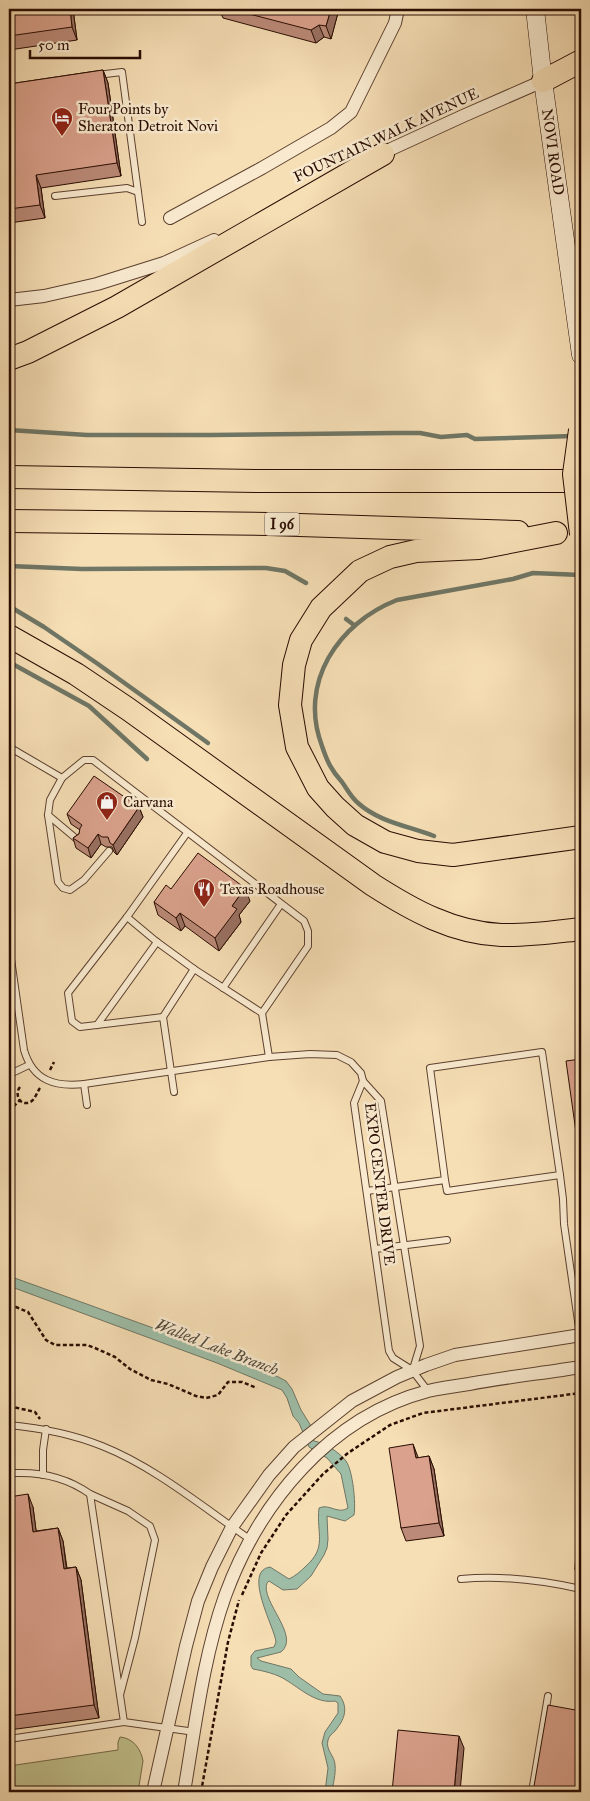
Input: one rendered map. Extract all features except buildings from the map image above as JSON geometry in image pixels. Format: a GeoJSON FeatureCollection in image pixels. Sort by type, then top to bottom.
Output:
{"type":"FeatureCollection","features":[{"type":"Feature","properties":{"kind":"highway"},"geometry":{"type":"LineString","coordinates":[[543,82],[581,61]]}},
{"type":"Feature","properties":{"kind":"highway"},"geometry":{"type":"LineString","coordinates":[[9,359],[28,352],[116,307],[383,154]]}},
{"type":"Feature","properties":{"kind":"highway"},"geometry":{"type":"LineString","coordinates":[[581,429],[574,474],[581,534]]}},
{"type":"Feature","properties":{"kind":"highway"},"geometry":{"type":"LineString","coordinates":[[457,480],[493,470],[581,468]]}},
{"type":"Feature","properties":{"kind":"highway"},"geometry":{"type":"LineString","coordinates":[[9,477],[261,481],[581,481]]}},
{"type":"Feature","properties":{"kind":"highway","name":"I 96"},"geometry":{"type":"LineString","coordinates":[[9,521],[268,524],[581,534]]}},
{"type":"Feature","properties":{"kind":"highway"},"geometry":{"type":"LineString","coordinates":[[556,533],[479,548],[416,551],[390,557],[360,571],[321,608],[301,640],[294,665],[290,705],[297,748],[318,788],[334,808],[354,825],[385,842],[418,852],[454,855],[581,838]]}},
{"type":"Feature","properties":{"kind":"highway"},"geometry":{"type":"LineString","coordinates":[[9,636],[76,674],[128,709],[373,885],[423,915],[475,932],[499,935],[526,935],[581,929]]}},
{"type":"Feature","properties":{"kind":"main road","name":"NOVI ROAD"},"geometry":{"type":"LineString","coordinates":[[535,9],[543,82],[581,355]]}},
{"type":"Feature","properties":{"kind":"street"},"geometry":{"type":"LineString","coordinates":[[170,218],[316,137],[331,128],[350,112],[396,23],[398,9]]}},
{"type":"Feature","properties":{"kind":"street","name":"FOUNTAIN WALK AVENUE"},"geometry":{"type":"LineString","coordinates":[[9,300],[44,296],[97,284],[164,263],[219,237],[341,170],[383,154],[463,116],[543,82]]}},
{"type":"Feature","properties":{"kind":"street"},"geometry":{"type":"LineString","coordinates":[[153,1792],[198,1601],[232,1527],[269,1475],[294,1447],[352,1401],[412,1370],[455,1355],[581,1335]]}},
{"type":"Feature","properties":{"kind":"street"},"geometry":{"type":"LineString","coordinates":[[184,1792],[212,1640],[226,1596],[251,1540],[266,1514],[310,1460],[338,1436],[362,1421],[397,1402],[428,1391],[581,1367]]}},
{"type":"Feature","properties":{"kind":"lane"},"geometry":{"type":"LineString","coordinates":[[94,76],[122,72],[142,222]]}},
{"type":"Feature","properties":{"kind":"lane"},"geometry":{"type":"LineString","coordinates":[[55,196],[127,188],[138,192]]}},
{"type":"Feature","properties":{"kind":"lane"},"geometry":{"type":"LineString","coordinates":[[9,747],[62,778]]}},
{"type":"Feature","properties":{"kind":"lane"},"geometry":{"type":"LineString","coordinates":[[109,851],[84,880],[70,890],[62,888],[58,882],[48,815],[50,800],[62,778],[84,760],[92,760],[304,921],[308,931],[308,946],[262,1013],[269,1057]]}},
{"type":"Feature","properties":{"kind":"lane"},"geometry":{"type":"LineString","coordinates":[[48,815],[79,840]]}},
{"type":"Feature","properties":{"kind":"lane"},"geometry":{"type":"LineString","coordinates":[[163,1017],[80,1027],[72,1021],[68,993],[127,917],[187,833]]}},
{"type":"Feature","properties":{"kind":"lane"},"geometry":{"type":"LineString","coordinates":[[223,988],[281,904]]}},
{"type":"Feature","properties":{"kind":"lane"},"geometry":{"type":"LineString","coordinates":[[127,917],[194,969],[262,1013]]}},
{"type":"Feature","properties":{"kind":"lane"},"geometry":{"type":"LineString","coordinates":[[97,1025],[157,942]]}},
{"type":"Feature","properties":{"kind":"lane"},"geometry":{"type":"LineString","coordinates":[[9,945],[11,975],[24,1050],[29,1064],[37,1074],[49,1082],[66,1086],[269,1057],[310,1054],[336,1056],[351,1062],[361,1073],[363,1080]]}},
{"type":"Feature","properties":{"kind":"lane"},"geometry":{"type":"LineString","coordinates":[[174,1092],[163,1017],[194,969]]}},
{"type":"Feature","properties":{"kind":"lane"},"geometry":{"type":"LineString","coordinates":[[560,1175],[447,1191],[430,1068],[542,1052],[560,1175],[564,1224],[581,1335]]}},
{"type":"Feature","properties":{"kind":"lane"},"geometry":{"type":"LineString","coordinates":[[10,1074],[29,1064]]}},
{"type":"Feature","properties":{"kind":"lane","name":"EXPO CENTER DRIVE"},"geometry":{"type":"LineString","coordinates":[[412,1370],[420,1346],[381,1101],[363,1080],[354,1103],[389,1351],[393,1358],[412,1370],[428,1391]]}},
{"type":"Feature","properties":{"kind":"lane"},"geometry":{"type":"LineString","coordinates":[[84,1084],[87,1105]]}},
{"type":"Feature","properties":{"kind":"lane"},"geometry":{"type":"LineString","coordinates":[[367,1191],[445,1180]]}},
{"type":"Feature","properties":{"kind":"lane"},"geometry":{"type":"LineString","coordinates":[[375,1250],[447,1240]]}},
{"type":"Feature","properties":{"kind":"lane"},"geometry":{"type":"LineString","coordinates":[[9,1425],[46,1429],[103,1446],[138,1464],[251,1540]]}},
{"type":"Feature","properties":{"kind":"lane"},"geometry":{"type":"LineString","coordinates":[[43,1475],[43,1450],[46,1429]]}},
{"type":"Feature","properties":{"kind":"lane"},"geometry":{"type":"LineString","coordinates":[[14,1473],[31,1472],[62,1480],[128,1511],[150,1526],[155,1540],[135,1638],[120,1695]]}},
{"type":"Feature","properties":{"kind":"lane"},"geometry":{"type":"LineString","coordinates":[[90,1494],[124,1722]]}},
{"type":"Feature","properties":{"kind":"lane"},"geometry":{"type":"LineString","coordinates":[[461,1579],[490,1576],[551,1582],[581,1589]]}},
{"type":"Feature","properties":{"kind":"lane"},"geometry":{"type":"LineString","coordinates":[[532,1792],[548,1696]]}},
{"type":"Feature","properties":{"kind":"lane"},"geometry":{"type":"LineString","coordinates":[[9,1739],[124,1722],[195,1732]]}},
{"type":"Feature","properties":{"kind":"path"},"geometry":{"type":"LineString","coordinates":[[20,1087],[16,1093],[20,1100],[26,1103],[32,1101],[54,1062]]}},
{"type":"Feature","properties":{"kind":"path"},"geometry":{"type":"LineString","coordinates":[[9,1111],[20,1100]]}},
{"type":"Feature","properties":{"kind":"path"},"geometry":{"type":"LineString","coordinates":[[9,1306],[28,1312],[46,1340],[54,1345],[87,1345],[115,1357],[130,1369],[151,1380],[176,1386],[196,1396],[206,1398],[218,1395],[228,1382],[235,1381],[257,1388]]}},
{"type":"Feature","properties":{"kind":"path"},"geometry":{"type":"LineString","coordinates":[[201,1792],[228,1642],[239,1600],[261,1553],[286,1515],[323,1474],[376,1434],[402,1419],[423,1413],[581,1392]]}},
{"type":"Feature","properties":{"kind":"path"},"geometry":{"type":"LineString","coordinates":[[9,1406],[35,1412],[46,1429]]}},
{"type":"Feature","properties":{"kind":"green space"},"geometry":{"type":"Polygon","coordinates":[[[120,1737],[129,1739],[138,1748],[142,1757],[138,1792],[9,1792],[9,1766],[118,1750],[120,1737]]]}},
{"type":"Feature","properties":{"kind":"shaded area"},"geometry":{"type":"Polygon","coordinates":[[[9,1276],[217,1351],[265,1370],[286,1381],[311,1426],[314,1441],[332,1448],[346,1461],[353,1488],[354,1515],[345,1521],[327,1516],[327,1548],[311,1576],[297,1589],[283,1590],[269,1581],[267,1583],[266,1590],[269,1599],[284,1628],[286,1645],[281,1652],[257,1658],[261,1661],[291,1669],[323,1694],[340,1696],[343,1701],[345,1710],[343,1719],[329,1737],[327,1744],[335,1765],[332,1792],[325,1792],[328,1768],[322,1743],[325,1732],[338,1713],[338,1703],[315,1698],[279,1676],[253,1669],[251,1666],[251,1656],[255,1651],[274,1647],[276,1642],[259,1589],[259,1578],[262,1571],[270,1567],[289,1579],[312,1560],[320,1540],[319,1508],[326,1507],[344,1510],[348,1508],[341,1474],[327,1458],[309,1447],[282,1390],[217,1363],[9,1286],[9,1276]]]}},
{"type":"Feature","properties":{"kind":"waterway"},"geometry":{"type":"LineString","coordinates":[[9,430],[87,435],[420,433],[441,437],[467,435],[475,439],[573,436]]}},
{"type":"Feature","properties":{"kind":"waterway"},"geometry":{"type":"LineString","coordinates":[[9,566],[82,569],[266,568],[285,571],[306,583]]}},
{"type":"Feature","properties":{"kind":"waterway"},"geometry":{"type":"LineString","coordinates":[[434,836],[375,815],[353,798],[332,769],[324,751],[316,723],[315,700],[320,678],[328,658],[341,640],[357,624],[376,610],[397,600],[513,579],[533,573],[581,575]]}},
{"type":"Feature","properties":{"kind":"waterway"},"geometry":{"type":"LineString","coordinates":[[9,606],[44,627],[98,664],[208,743]]}},
{"type":"Feature","properties":{"kind":"waterway"},"geometry":{"type":"LineString","coordinates":[[346,619],[354,625]]}},
{"type":"Feature","properties":{"kind":"waterway"},"geometry":{"type":"LineString","coordinates":[[9,662],[89,706],[147,759]]}},
{"type":"Feature","properties":{"kind":"place","name":"Four Points by Sheraton Detroit Novi"},"geometry":{"type":"Point","coordinates":[62,137]}},
{"type":"Feature","properties":{"kind":"place","name":"Carvana"},"geometry":{"type":"Point","coordinates":[107,821]}},
{"type":"Feature","properties":{"kind":"place","name":"Texas Roadhouse"},"geometry":{"type":"Point","coordinates":[204,908]}},
{"type":"Feature","properties":{"kind":"water label","name":"Walled Lake Branch"},"geometry":{"type":"Point","coordinates":[217,1347]}}]}
